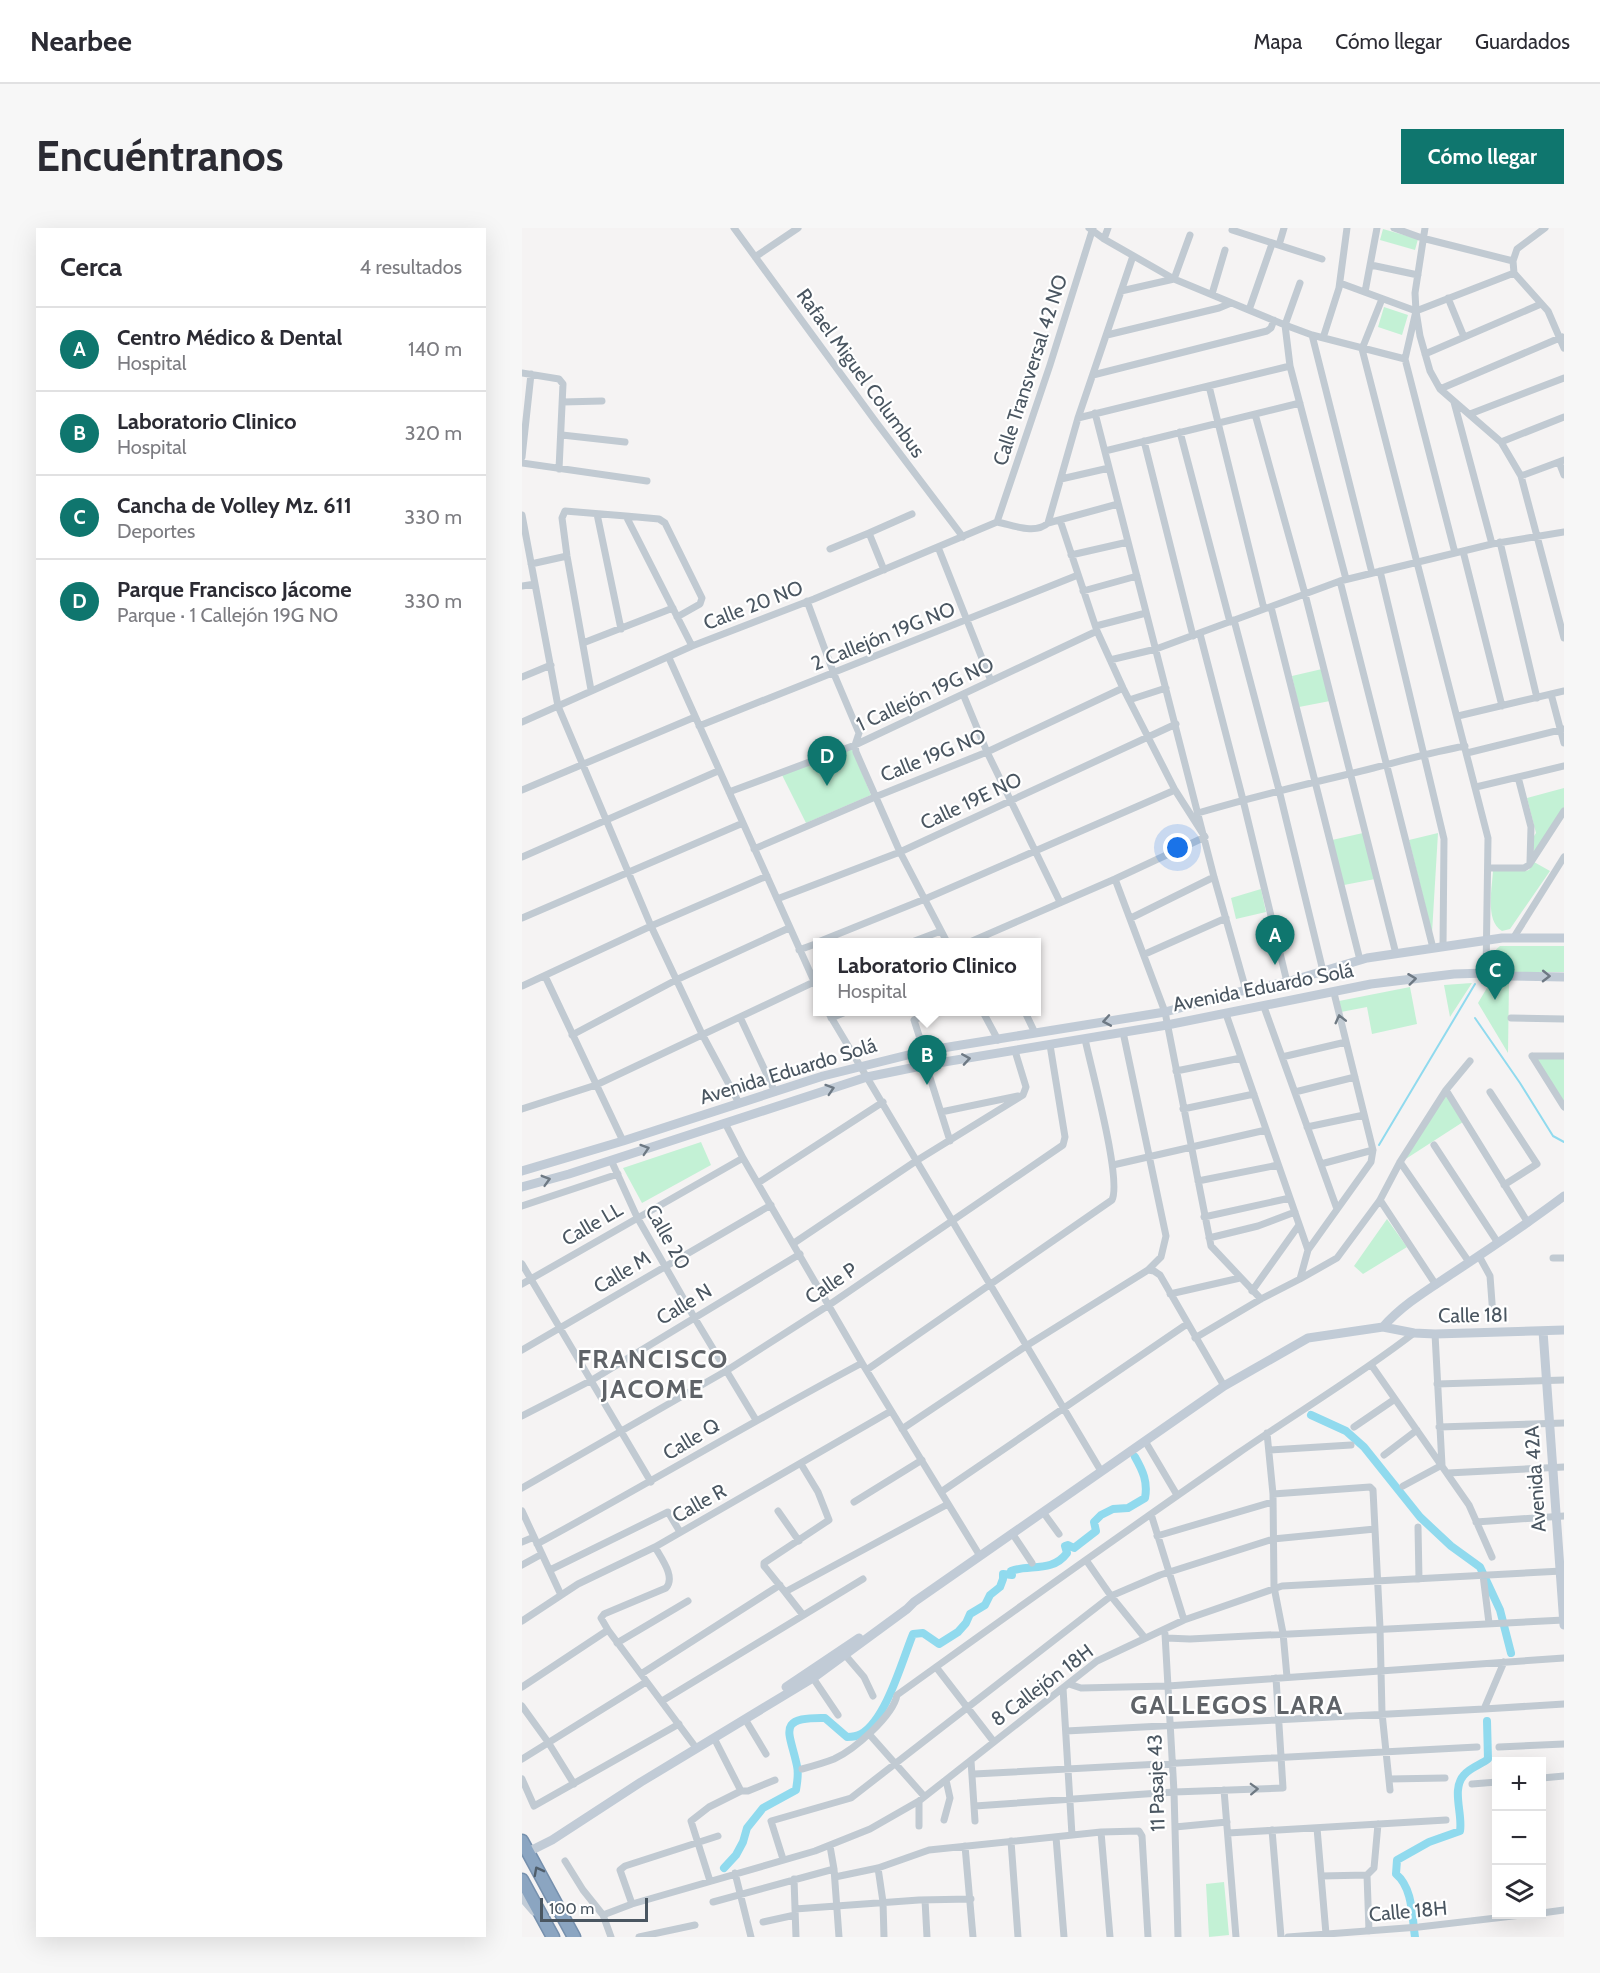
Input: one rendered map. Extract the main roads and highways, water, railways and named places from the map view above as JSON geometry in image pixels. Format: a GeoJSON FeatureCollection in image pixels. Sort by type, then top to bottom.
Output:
{"type":"FeatureCollection","features":[{"type":"Feature","properties":{"kind":"highway"},"geometry":{"type":"LineString","coordinates":[[525,1847],[574,1937]]}},
{"type":"Feature","properties":{"kind":"highway"},"geometry":{"type":"LineString","coordinates":[[522,1880],[551,1934]]}},
{"type":"Feature","properties":{"kind":"main road","name":"Avenida Eduardo Solá"},"geometry":{"type":"LineString","coordinates":[[522,1171],[860,1066],[924,1051],[1165,1012],[1246,990],[1287,982],[1360,960],[1514,937],[1564,938]]}},
{"type":"Feature","properties":{"kind":"main road","name":"Avenida Eduardo Solá"},"geometry":{"type":"LineString","coordinates":[[522,1187],[569,1174],[867,1077],[926,1065],[1226,1014],[1371,984],[1454,974],[1564,976]]}},
{"type":"Feature","properties":{"kind":"main road"},"geometry":{"type":"LineString","coordinates":[[564,1159],[569,1174]]}},
{"type":"Feature","properties":{"kind":"main road"},"geometry":{"type":"LineString","coordinates":[[525,1847],[552,1840],[641,1782],[745,1719],[904,1606],[914,1602],[1224,1386],[1308,1338],[1383,1327],[1391,1317],[1564,1196]]}},
{"type":"Feature","properties":{"kind":"main road","name":"Calle 18I"},"geometry":{"type":"LineString","coordinates":[[1383,1327],[1414,1333],[1435,1334],[1564,1330]]}},
{"type":"Feature","properties":{"kind":"main road","name":"Avenida 42A"},"geometry":{"type":"LineString","coordinates":[[1543,1331],[1552,1467],[1560,1516],[1564,1625]]}},
{"type":"Feature","properties":{"kind":"main road"},"geometry":{"type":"LineString","coordinates":[[641,1782],[644,1777],[694,1745],[778,1695],[813,1678],[846,1656],[914,1602]]}},
{"type":"Feature","properties":{"kind":"main road"},"geometry":{"type":"LineString","coordinates":[[522,1897],[551,1934]]}},
{"type":"Feature","properties":{"kind":"waterway"},"geometry":{"type":"LineString","coordinates":[[1379,1145],[1475,984]]}},
{"type":"Feature","properties":{"kind":"waterway"},"geometry":{"type":"LineString","coordinates":[[1475,1018],[1553,1136],[1564,1142]]}},
{"type":"Feature","properties":{"kind":"waterway"},"geometry":{"type":"LineString","coordinates":[[1311,1415],[1346,1431],[1364,1447],[1420,1517],[1451,1546],[1480,1567],[1500,1610],[1511,1653]]}},
{"type":"Feature","properties":{"kind":"waterway"},"geometry":{"type":"LineString","coordinates":[[724,1868],[736,1855],[747,1828],[763,1808],[796,1790],[798,1769],[790,1736],[792,1724],[809,1718],[825,1718],[847,1737],[861,1734],[870,1727],[886,1703],[913,1634],[923,1633],[939,1644],[958,1632],[970,1614],[985,1605],[990,1595],[1000,1587],[1003,1574],[1012,1575],[1011,1571],[1018,1569],[1048,1566],[1055,1563],[1067,1553],[1065,1546],[1074,1548],[1096,1531],[1094,1522],[1101,1515],[1113,1509],[1128,1508],[1145,1498],[1144,1477],[1135,1457]]}},
{"type":"Feature","properties":{"kind":"waterway"},"geometry":{"type":"LineString","coordinates":[[1415,1937],[1409,1895],[1402,1880],[1396,1874],[1397,1860],[1429,1842],[1460,1831],[1458,1787],[1466,1773],[1488,1759],[1487,1721]]}},
{"type":"Feature","properties":{"kind":"place","name":"Parque Francisco Jácome"},"geometry":{"type":"Point","coordinates":[827,786]}},
{"type":"Feature","properties":{"kind":"place","name":"Centro Médico & Dental"},"geometry":{"type":"Point","coordinates":[1275,965]}},
{"type":"Feature","properties":{"kind":"place","name":"Cancha de Volley Mz. 611"},"geometry":{"type":"Point","coordinates":[1495,1000]}},
{"type":"Feature","properties":{"kind":"place","name":"Laboratorio Clinico"},"geometry":{"type":"Point","coordinates":[927,1085]}},
{"type":"Feature","properties":{"kind":"district","name":"FRANCISCO JACOME"},"geometry":{"type":"Point","coordinates":[653,1374]}},
{"type":"Feature","properties":{"kind":"district","name":"GALLEGOS LARA"},"geometry":{"type":"Point","coordinates":[1237,1705]}}]}
